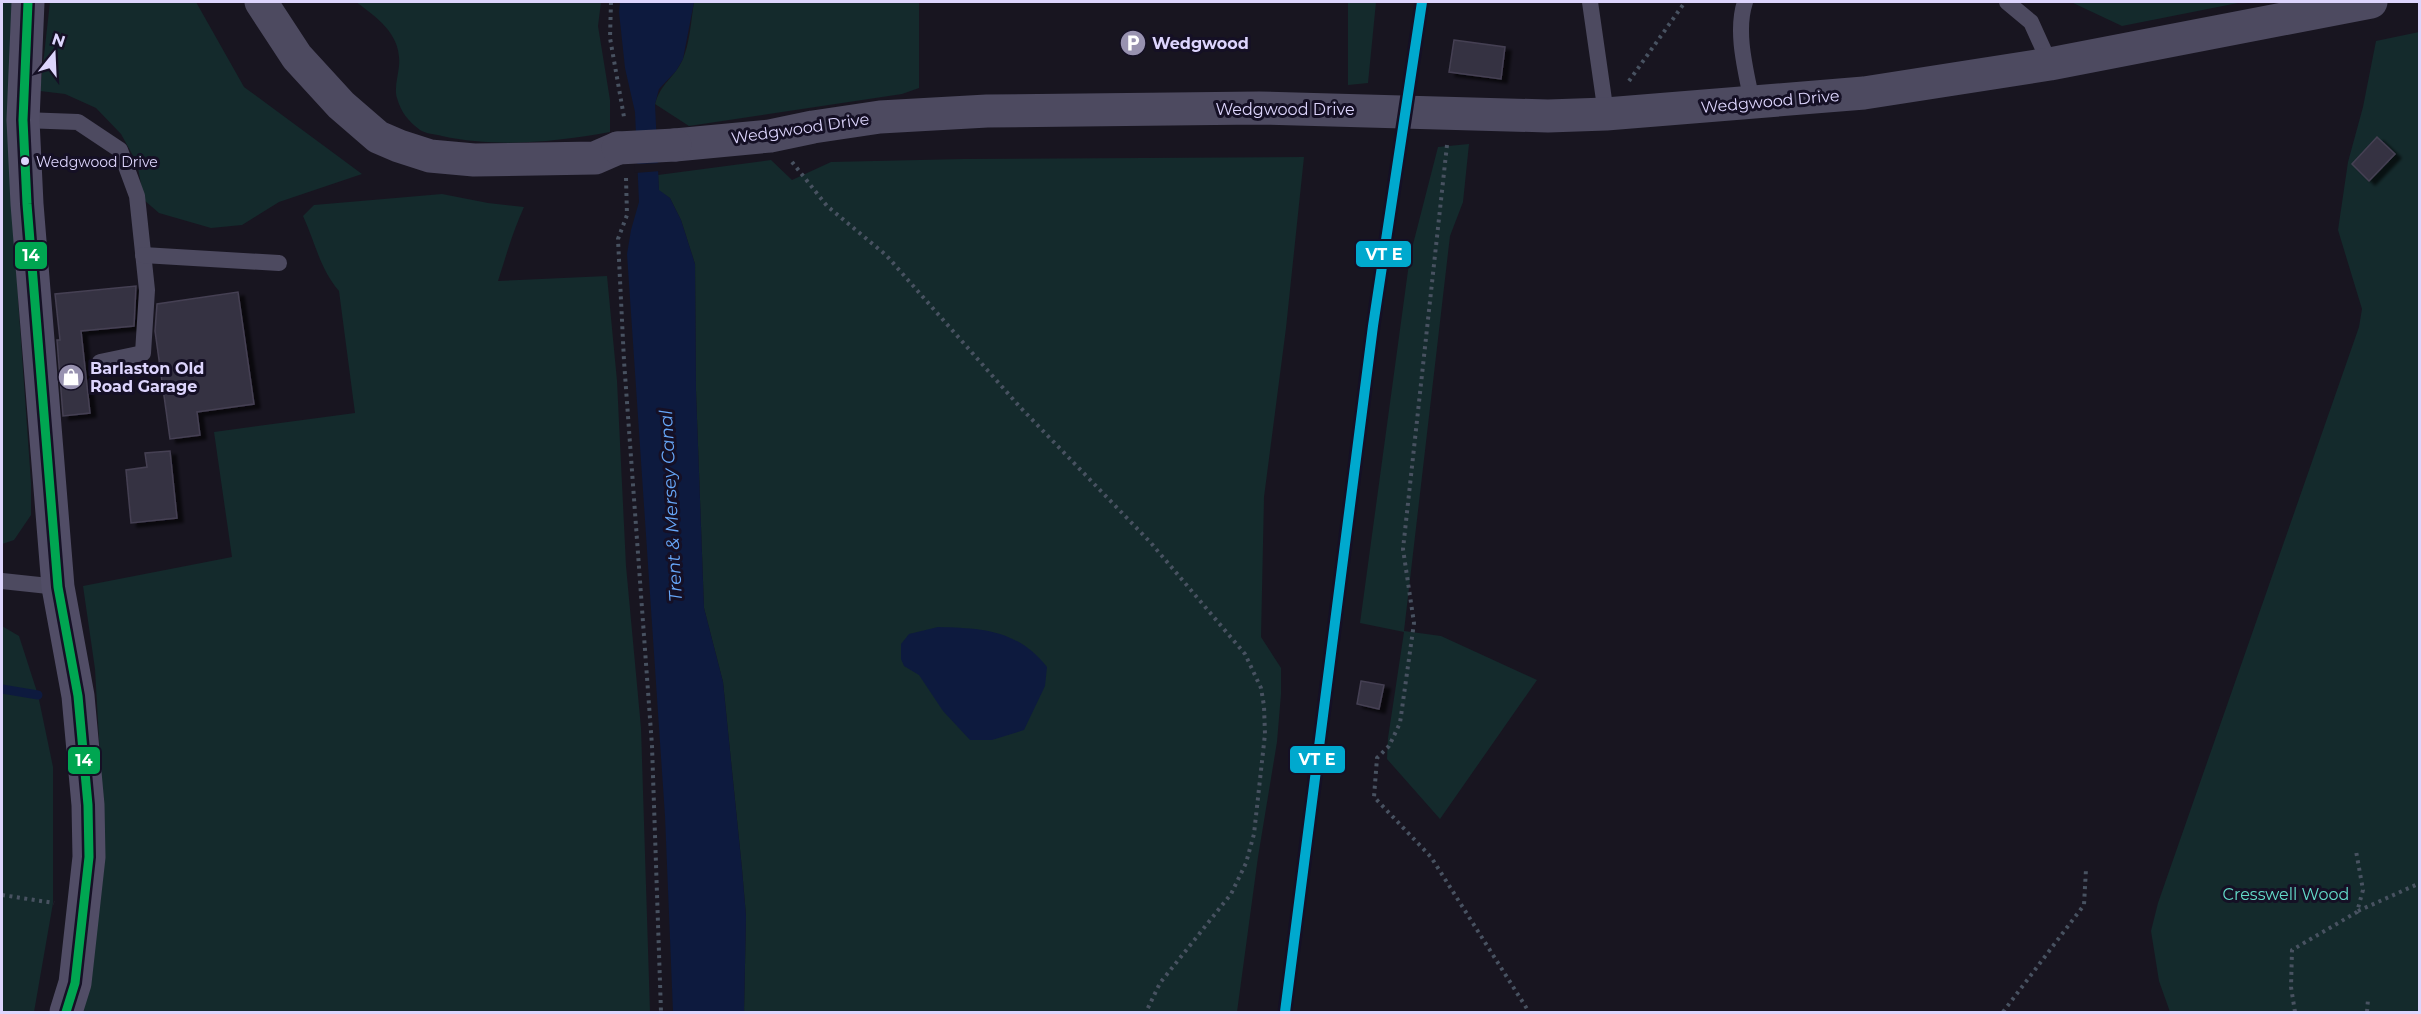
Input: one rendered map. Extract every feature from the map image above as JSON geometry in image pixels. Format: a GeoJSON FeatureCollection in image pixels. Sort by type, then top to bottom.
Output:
{"type":"FeatureCollection","features":[{"type":"Feature","properties":{"kind":"street"},"geometry":{"type":"LineString","coordinates":[[28,2],[23,120],[32,279],[58,587],[78,696],[88,805],[89,857],[84,906],[75,983],[66,1012]]}},
{"type":"Feature","properties":{"kind":"street","name":"Wedgwood Drive"},"geometry":{"type":"LineString","coordinates":[[261,2],[297,57],[341,105],[378,137],[430,156],[474,160],[595,158],[623,148],[770,136],[880,117],[987,111],[1259,108],[1548,116],[1606,114],[1864,93],[2050,64],[2371,2]]}},
{"type":"Feature","properties":{"kind":"lane"},"geometry":{"type":"LineString","coordinates":[[1590,2],[1606,114]]}},
{"type":"Feature","properties":{"kind":"lane"},"geometry":{"type":"LineString","coordinates":[[1745,2],[1741,12],[1743,54],[1752,102]]}},
{"type":"Feature","properties":{"kind":"lane"},"geometry":{"type":"LineString","coordinates":[[2007,2],[2031,21],[2050,64]]}},
{"type":"Feature","properties":{"kind":"lane"},"geometry":{"type":"LineString","coordinates":[[23,120],[78,122],[120,150],[137,196],[147,290],[143,353],[100,362]]}},
{"type":"Feature","properties":{"kind":"lane"},"geometry":{"type":"LineString","coordinates":[[143,255],[279,263]]}},
{"type":"Feature","properties":{"kind":"lane"},"geometry":{"type":"LineString","coordinates":[[2,581],[58,587]]}},
{"type":"Feature","properties":{"kind":"path"},"geometry":{"type":"LineString","coordinates":[[610,2],[610,38],[623,148],[627,214],[618,239],[624,361],[652,746],[662,1012]]}},
{"type":"Feature","properties":{"kind":"path"},"geometry":{"type":"LineString","coordinates":[[1606,114],[1684,2]]}},
{"type":"Feature","properties":{"kind":"path"},"geometry":{"type":"LineString","coordinates":[[1451,114],[1403,549],[1414,623],[1400,723],[1389,746],[1377,758],[1374,797],[1431,857],[1529,1012]]}},
{"type":"Feature","properties":{"kind":"path"},"geometry":{"type":"LineString","coordinates":[[770,136],[827,206],[886,255],[1019,406],[1150,543],[1245,654],[1253,667],[1264,706],[1265,734],[1254,834],[1246,863],[1231,894],[1160,983],[1146,1012]]}},
{"type":"Feature","properties":{"kind":"path"},"geometry":{"type":"LineString","coordinates":[[2356,851],[2363,890],[2357,912]]}},
{"type":"Feature","properties":{"kind":"path"},"geometry":{"type":"LineString","coordinates":[[2003,1012],[2084,905],[2086,869]]}},
{"type":"Feature","properties":{"kind":"path"},"geometry":{"type":"LineString","coordinates":[[2295,1012],[2291,987],[2292,950],[2357,912],[2420,884]]}},
{"type":"Feature","properties":{"kind":"path"},"geometry":{"type":"LineString","coordinates":[[2,895],[84,906]]}},
{"type":"Feature","properties":{"kind":"path"},"geometry":{"type":"LineString","coordinates":[[2367,1012],[2368,999]]}},
{"type":"Feature","properties":{"kind":"green space"},"geometry":{"type":"Polygon","coordinates":[[[2,2],[14,2],[18,299],[31,483],[31,515],[14,540],[2,544],[2,2]]]}},
{"type":"Feature","properties":{"kind":"green space"},"geometry":{"type":"Polygon","coordinates":[[[50,2],[196,2],[244,87],[362,174],[279,202],[242,225],[211,228],[159,213],[144,200],[137,163],[121,134],[96,108],[65,94],[40,91],[50,2]]]}},
{"type":"Feature","properties":{"kind":"green space"},"geometry":{"type":"Polygon","coordinates":[[[356,2],[601,2],[598,26],[610,100],[610,132],[568,139],[505,143],[463,140],[422,131],[406,116],[397,98],[399,55],[393,36],[380,21],[356,2]]]}},
{"type":"Feature","properties":{"kind":"green space"},"geometry":{"type":"Polygon","coordinates":[[[694,2],[919,2],[919,88],[902,94],[689,126],[655,104],[660,91],[679,67],[685,54],[694,2]]]}},
{"type":"Feature","properties":{"kind":"green space"},"geometry":{"type":"Polygon","coordinates":[[[1348,2],[1376,2],[1368,83],[1348,85],[1348,2]]]}},
{"type":"Feature","properties":{"kind":"green space"},"geometry":{"type":"Polygon","coordinates":[[[2071,2],[2243,2],[2122,26],[2071,2]]]}},
{"type":"Feature","properties":{"kind":"green space","name":"Cresswell Wood"},"geometry":{"type":"Polygon","coordinates":[[[2419,32],[2419,1012],[2170,1012],[2159,981],[2151,931],[2158,903],[2359,327],[2362,309],[2338,230],[2348,162],[2363,107],[2376,41],[2419,32]]]}},
{"type":"Feature","properties":{"kind":"green space"},"geometry":{"type":"Polygon","coordinates":[[[1469,144],[1463,202],[1450,236],[1404,631],[1441,636],[1537,680],[1440,819],[1387,759],[1404,632],[1360,623],[1410,256],[1438,147],[1469,144]]]}},
{"type":"Feature","properties":{"kind":"green space"},"geometry":{"type":"Polygon","coordinates":[[[1304,157],[1286,328],[1264,497],[1261,637],[1281,668],[1281,694],[1277,742],[1258,857],[1237,1012],[744,1012],[746,916],[742,869],[723,682],[704,608],[696,391],[695,264],[681,220],[670,198],[659,191],[658,175],[771,160],[792,180],[831,162],[1304,157]]]}},
{"type":"Feature","properties":{"kind":"green space"},"geometry":{"type":"Polygon","coordinates":[[[442,194],[524,207],[498,281],[607,276],[617,381],[626,566],[641,728],[650,1012],[78,1012],[101,773],[95,669],[83,586],[232,557],[214,432],[355,413],[339,291],[322,264],[303,216],[314,205],[442,194]]]}},
{"type":"Feature","properties":{"kind":"green space"},"geometry":{"type":"Polygon","coordinates":[[[2,626],[19,636],[38,695],[53,767],[53,903],[34,1012],[2,1012],[2,626]]]}},
{"type":"Feature","properties":{"kind":"water","name":"Trent & Mersey Canal"},"geometry":{"type":"Polygon","coordinates":[[[620,2],[694,2],[683,59],[676,71],[659,89],[655,104],[659,190],[670,198],[681,220],[695,264],[696,391],[704,608],[723,682],[742,869],[746,916],[744,1012],[673,1012],[665,816],[627,254],[639,202],[635,112],[625,68],[620,2]]]}},
{"type":"Feature","properties":{"kind":"water"},"geometry":{"type":"Polygon","coordinates":[[[938,627],[984,630],[1011,638],[1024,645],[1047,667],[1045,686],[1024,730],[992,740],[970,740],[943,711],[919,675],[904,666],[901,659],[901,644],[909,634],[938,627]]]}},
{"type":"Feature","properties":{"kind":"pier"},"geometry":{"type":"Polygon","coordinates":[[[661,163],[661,171],[635,173],[634,164],[661,163]]]}},
{"type":"Feature","properties":{"kind":"building"},"geometry":{"type":"Polygon","coordinates":[[[1454,40],[1505,47],[1501,79],[1449,72],[1454,40]]]}},
{"type":"Feature","properties":{"kind":"building"},"geometry":{"type":"Polygon","coordinates":[[[2377,137],[2395,154],[2369,181],[2352,164],[2377,137]]]}},
{"type":"Feature","properties":{"kind":"building","name":"Barlaston Old Road Garage"},"geometry":{"type":"Polygon","coordinates":[[[136,286],[134,326],[81,331],[90,413],[63,416],[57,340],[60,340],[55,294],[136,286]]]}},
{"type":"Feature","properties":{"kind":"building"},"geometry":{"type":"Polygon","coordinates":[[[238,292],[254,404],[197,412],[200,435],[170,439],[155,331],[157,304],[238,292]]]}},
{"type":"Feature","properties":{"kind":"building"},"geometry":{"type":"Polygon","coordinates":[[[170,451],[177,518],[131,523],[126,470],[147,467],[145,453],[170,451]]]}},
{"type":"Feature","properties":{"kind":"building"},"geometry":{"type":"Polygon","coordinates":[[[1361,681],[1384,685],[1379,709],[1357,704],[1361,681]]]}},
{"type":"Feature","properties":{"kind":"waterway"},"geometry":{"type":"LineString","coordinates":[[2,689],[38,695]]}},
{"type":"Feature","properties":{"kind":"transit line","name":"14"},"geometry":{"type":"LineString","coordinates":[[28,2],[23,120],[27,204],[58,587],[78,696],[88,805],[89,857],[75,983],[66,1012]]}},
{"type":"Feature","properties":{"kind":"transit line"},"geometry":{"type":"LineString","coordinates":[[1285,1012],[1373,326],[1422,2]]}},
{"type":"Feature","properties":{"kind":"place","name":"Wedgwood"},"geometry":{"type":"Point","coordinates":[1133,43]}},
{"type":"Feature","properties":{"kind":"place","name":"Wedgwood Drive"},"geometry":{"type":"Point","coordinates":[25,161]}},
{"type":"Feature","properties":{"kind":"place","name":"Barlaston Old Road Garage"},"geometry":{"type":"Point","coordinates":[71,377]}}]}
